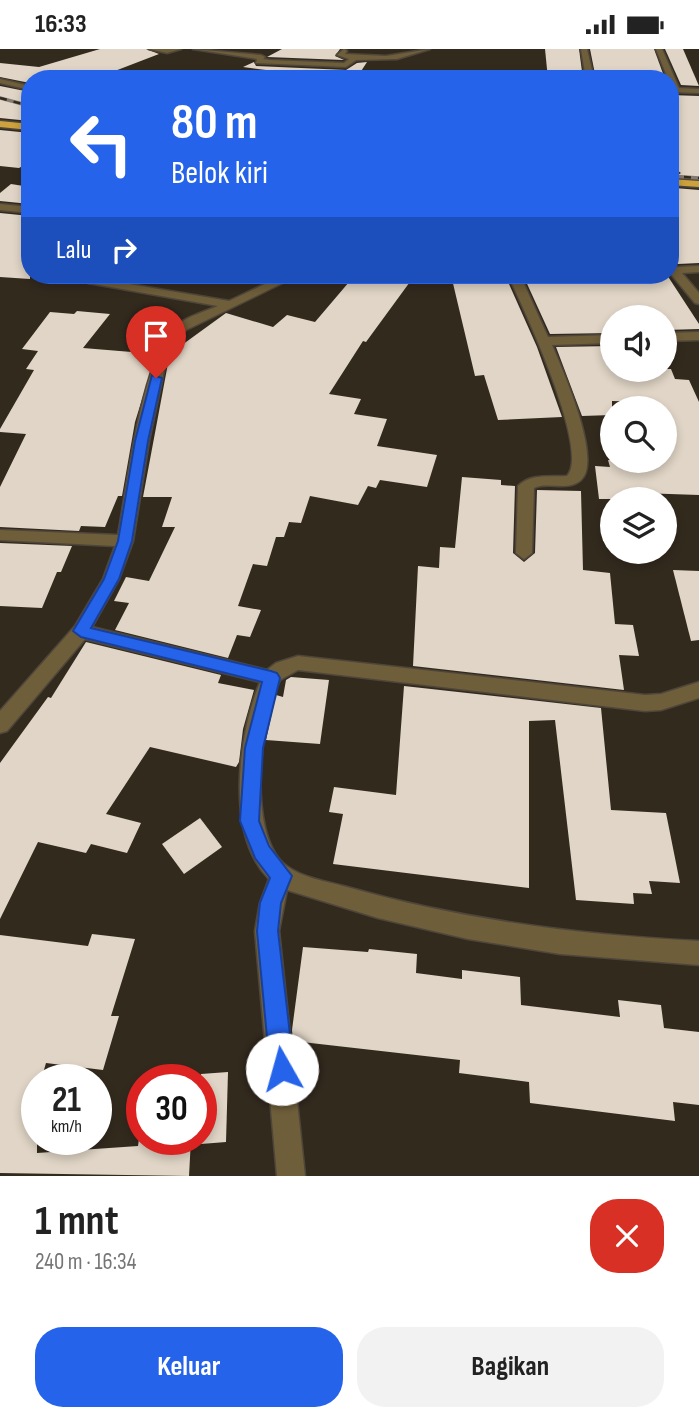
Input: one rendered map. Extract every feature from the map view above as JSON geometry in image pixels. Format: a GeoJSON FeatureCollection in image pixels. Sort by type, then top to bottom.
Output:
{"type":"FeatureCollection","features":[{"type":"Feature","properties":{"kind":"highway"},"geometry":{"type":"LineString","coordinates":[[0,124],[21,128]]}},
{"type":"Feature","properties":{"kind":"highway"},"geometry":{"type":"LineString","coordinates":[[0,134],[21,133]]}},
{"type":"Feature","properties":{"kind":"highway"},"geometry":{"type":"LineString","coordinates":[[679,178],[699,184]]}},
{"type":"Feature","properties":{"kind":"highway"},"geometry":{"type":"LineString","coordinates":[[679,191],[699,193]]}},
{"type":"Feature","properties":{"kind":"street"},"geometry":{"type":"LineString","coordinates":[[152,49],[178,49]]}},
{"type":"Feature","properties":{"kind":"street"},"geometry":{"type":"LineString","coordinates":[[196,49],[261,57],[259,61],[297,66],[314,62],[346,65],[355,57]]}},
{"type":"Feature","properties":{"kind":"street"},"geometry":{"type":"LineString","coordinates":[[344,51],[341,55],[400,58],[426,49]]}},
{"type":"Feature","properties":{"kind":"street"},"geometry":{"type":"LineString","coordinates":[[584,49],[588,70]]}},
{"type":"Feature","properties":{"kind":"street"},"geometry":{"type":"LineString","coordinates":[[659,49],[666,70]]}},
{"type":"Feature","properties":{"kind":"street"},"geometry":{"type":"LineString","coordinates":[[0,82],[21,86]]}},
{"type":"Feature","properties":{"kind":"street"},"geometry":{"type":"LineString","coordinates":[[679,90],[699,91]]}},
{"type":"Feature","properties":{"kind":"street"},"geometry":{"type":"LineString","coordinates":[[0,207],[21,209]]}},
{"type":"Feature","properties":{"kind":"street"},"geometry":{"type":"LineString","coordinates":[[679,268],[699,269]]}},
{"type":"Feature","properties":{"kind":"street"},"geometry":{"type":"LineString","coordinates":[[679,277],[699,301]]}},
{"type":"Feature","properties":{"kind":"street"},"geometry":{"type":"LineString","coordinates":[[111,284],[228,304]]}},
{"type":"Feature","properties":{"kind":"street"},"geometry":{"type":"LineString","coordinates":[[0,725],[81,631],[111,579],[125,541],[142,441],[161,357],[183,327],[273,284]]}},
{"type":"Feature","properties":{"kind":"street"},"geometry":{"type":"LineString","coordinates":[[518,284],[545,341],[578,436],[579,474],[567,481],[537,480],[526,486],[524,552]]}},
{"type":"Feature","properties":{"kind":"street"},"geometry":{"type":"LineString","coordinates":[[677,337],[699,336]]}},
{"type":"Feature","properties":{"kind":"street"},"geometry":{"type":"LineString","coordinates":[[545,341],[600,339]]}},
{"type":"Feature","properties":{"kind":"street"},"geometry":{"type":"LineString","coordinates":[[0,535],[125,541]]}},
{"type":"Feature","properties":{"kind":"street"},"geometry":{"type":"LineString","coordinates":[[81,631],[271,678]]}},
{"type":"Feature","properties":{"kind":"street"},"geometry":{"type":"LineString","coordinates":[[699,690],[661,702],[632,702],[308,662],[284,667],[271,678],[254,748],[250,821],[262,852],[281,876],[395,914],[621,950],[699,953]]}},
{"type":"Feature","properties":{"kind":"street"},"geometry":{"type":"LineString","coordinates":[[281,876],[271,903],[268,931],[291,1176]]}},
{"type":"Feature","properties":{"kind":"building"},"geometry":{"type":"Polygon","coordinates":[[[100,49],[146,49],[159,54],[117,70],[21,70],[21,81],[0,77],[0,63],[39,67],[100,49]]]}},
{"type":"Feature","properties":{"kind":"building"},"geometry":{"type":"Polygon","coordinates":[[[282,49],[340,49],[335,56],[344,60],[267,57],[282,49]]]}},
{"type":"Feature","properties":{"kind":"building"},"geometry":{"type":"Polygon","coordinates":[[[545,49],[579,49],[582,70],[547,70],[545,49]]]}},
{"type":"Feature","properties":{"kind":"building"},"geometry":{"type":"Polygon","coordinates":[[[590,49],[654,49],[662,70],[594,70],[590,49]]]}},
{"type":"Feature","properties":{"kind":"building"},"geometry":{"type":"Polygon","coordinates":[[[665,49],[683,49],[699,86],[681,85],[679,70],[674,70],[665,49]]]}},
{"type":"Feature","properties":{"kind":"building"},"geometry":{"type":"Polygon","coordinates":[[[254,62],[256,66],[346,70],[266,70],[243,67],[254,62]]]}},
{"type":"Feature","properties":{"kind":"building"},"geometry":{"type":"Polygon","coordinates":[[[367,62],[362,70],[346,70],[357,63],[367,62]]]}},
{"type":"Feature","properties":{"kind":"building"},"geometry":{"type":"Polygon","coordinates":[[[0,86],[21,90],[21,120],[0,118],[0,86]]]}},
{"type":"Feature","properties":{"kind":"building"},"geometry":{"type":"Polygon","coordinates":[[[679,95],[699,96],[699,178],[679,177],[679,95]]]}},
{"type":"Feature","properties":{"kind":"building"},"geometry":{"type":"Polygon","coordinates":[[[0,130],[21,132],[21,167],[0,166],[0,130]]]}},
{"type":"Feature","properties":{"kind":"building"},"geometry":{"type":"Polygon","coordinates":[[[11,184],[21,186],[21,203],[0,201],[0,193],[11,184]]]}},
{"type":"Feature","properties":{"kind":"building"},"geometry":{"type":"Polygon","coordinates":[[[679,188],[699,190],[699,263],[679,264],[679,188]]]}},
{"type":"Feature","properties":{"kind":"building"},"geometry":{"type":"Polygon","coordinates":[[[0,213],[21,215],[21,278],[0,277],[0,213]]]}},
{"type":"Feature","properties":{"kind":"building"},"geometry":{"type":"Polygon","coordinates":[[[347,284],[408,284],[366,342],[363,341],[329,394],[361,399],[354,414],[387,419],[377,446],[437,455],[427,487],[380,480],[376,488],[368,486],[358,505],[310,496],[301,523],[289,522],[284,537],[276,537],[267,566],[253,564],[238,606],[261,610],[250,637],[237,635],[228,658],[115,630],[129,603],[114,601],[126,577],[149,581],[175,527],[162,527],[172,497],[143,497],[169,358],[175,350],[226,313],[273,327],[287,315],[315,322],[347,284]]]}},
{"type":"Feature","properties":{"kind":"building"},"geometry":{"type":"Polygon","coordinates":[[[453,284],[509,284],[537,347],[562,417],[498,420],[484,375],[475,376],[453,284]]]}},
{"type":"Feature","properties":{"kind":"building"},"geometry":{"type":"Polygon","coordinates":[[[527,284],[673,284],[699,324],[699,329],[677,330],[677,305],[600,305],[600,333],[550,334],[527,284]]]}},
{"type":"Feature","properties":{"kind":"building"},"geometry":{"type":"Polygon","coordinates":[[[77,311],[110,314],[83,348],[156,354],[135,422],[122,496],[118,496],[105,527],[81,526],[79,531],[0,527],[0,487],[26,434],[0,432],[0,429],[34,370],[26,369],[38,351],[22,349],[50,312],[74,314],[77,311]]]}},
{"type":"Feature","properties":{"kind":"building"},"geometry":{"type":"Polygon","coordinates":[[[600,346],[600,382],[689,380],[699,402],[699,495],[677,494],[677,487],[600,487],[599,499],[595,466],[600,466],[600,473],[677,473],[677,396],[600,396],[600,415],[582,416],[556,347],[600,346]]]}},
{"type":"Feature","properties":{"kind":"building"},"geometry":{"type":"Polygon","coordinates":[[[462,477],[501,480],[501,485],[515,486],[513,553],[524,562],[535,553],[537,490],[581,491],[583,570],[610,573],[615,624],[633,625],[639,656],[619,655],[624,690],[413,666],[418,566],[439,568],[440,547],[455,548],[462,477]]]}},
{"type":"Feature","properties":{"kind":"building"},"geometry":{"type":"Polygon","coordinates":[[[0,543],[72,546],[61,572],[57,572],[42,608],[0,606],[0,543]]]}},
{"type":"Feature","properties":{"kind":"building"},"geometry":{"type":"Polygon","coordinates":[[[673,570],[699,571],[699,640],[691,641],[673,570]]]}},
{"type":"Feature","properties":{"kind":"building"},"geometry":{"type":"Polygon","coordinates":[[[86,642],[221,675],[218,683],[254,690],[243,729],[239,762],[236,767],[150,747],[106,814],[141,823],[127,853],[91,844],[86,853],[38,842],[0,919],[0,763],[48,697],[51,698],[86,642]]]}},
{"type":"Feature","properties":{"kind":"building"},"geometry":{"type":"Polygon","coordinates":[[[291,677],[329,680],[320,744],[266,740],[276,695],[283,697],[286,680],[291,677]]]}},
{"type":"Feature","properties":{"kind":"building"},"geometry":{"type":"Polygon","coordinates":[[[404,686],[601,708],[611,810],[666,813],[680,883],[649,881],[652,894],[633,893],[634,904],[576,900],[555,720],[529,721],[529,888],[333,864],[343,814],[329,812],[334,787],[396,795],[404,686]]]}},
{"type":"Feature","properties":{"kind":"building"},"geometry":{"type":"Polygon","coordinates":[[[200,818],[222,847],[184,874],[162,844],[200,818]]]}},
{"type":"Feature","properties":{"kind":"building"},"geometry":{"type":"Polygon","coordinates":[[[92,934],[135,939],[111,1016],[119,1016],[105,1064],[21,1064],[21,1155],[112,1155],[112,1148],[126,1147],[126,1155],[190,1155],[189,1176],[0,1173],[0,935],[88,946],[92,934]]]}},
{"type":"Feature","properties":{"kind":"building"},"geometry":{"type":"Polygon","coordinates":[[[303,947],[417,954],[416,973],[462,979],[462,970],[520,977],[521,1005],[620,1017],[618,1000],[661,1005],[664,1028],[699,1032],[699,1105],[673,1102],[675,1121],[530,1103],[529,1082],[459,1073],[460,1060],[293,1041],[292,1030],[303,947]]]}},
{"type":"Feature","properties":{"kind":"building"},"geometry":{"type":"Polygon","coordinates":[[[228,1072],[226,1142],[217,1143],[217,1073],[228,1072]]]}},
{"type":"Feature","properties":{"kind":"railway"},"geometry":{"type":"LineString","coordinates":[[0,98],[21,104]]}},
{"type":"Feature","properties":{"kind":"railway"},"geometry":{"type":"LineString","coordinates":[[679,177],[699,178]]}},
{"type":"Feature","properties":{"kind":"route"},"geometry":{"type":"LineString","coordinates":[[156,378],[125,541],[111,579],[81,631],[271,678],[254,748],[250,821],[262,852],[281,876],[271,903],[268,931],[282,1069]]}}]}
